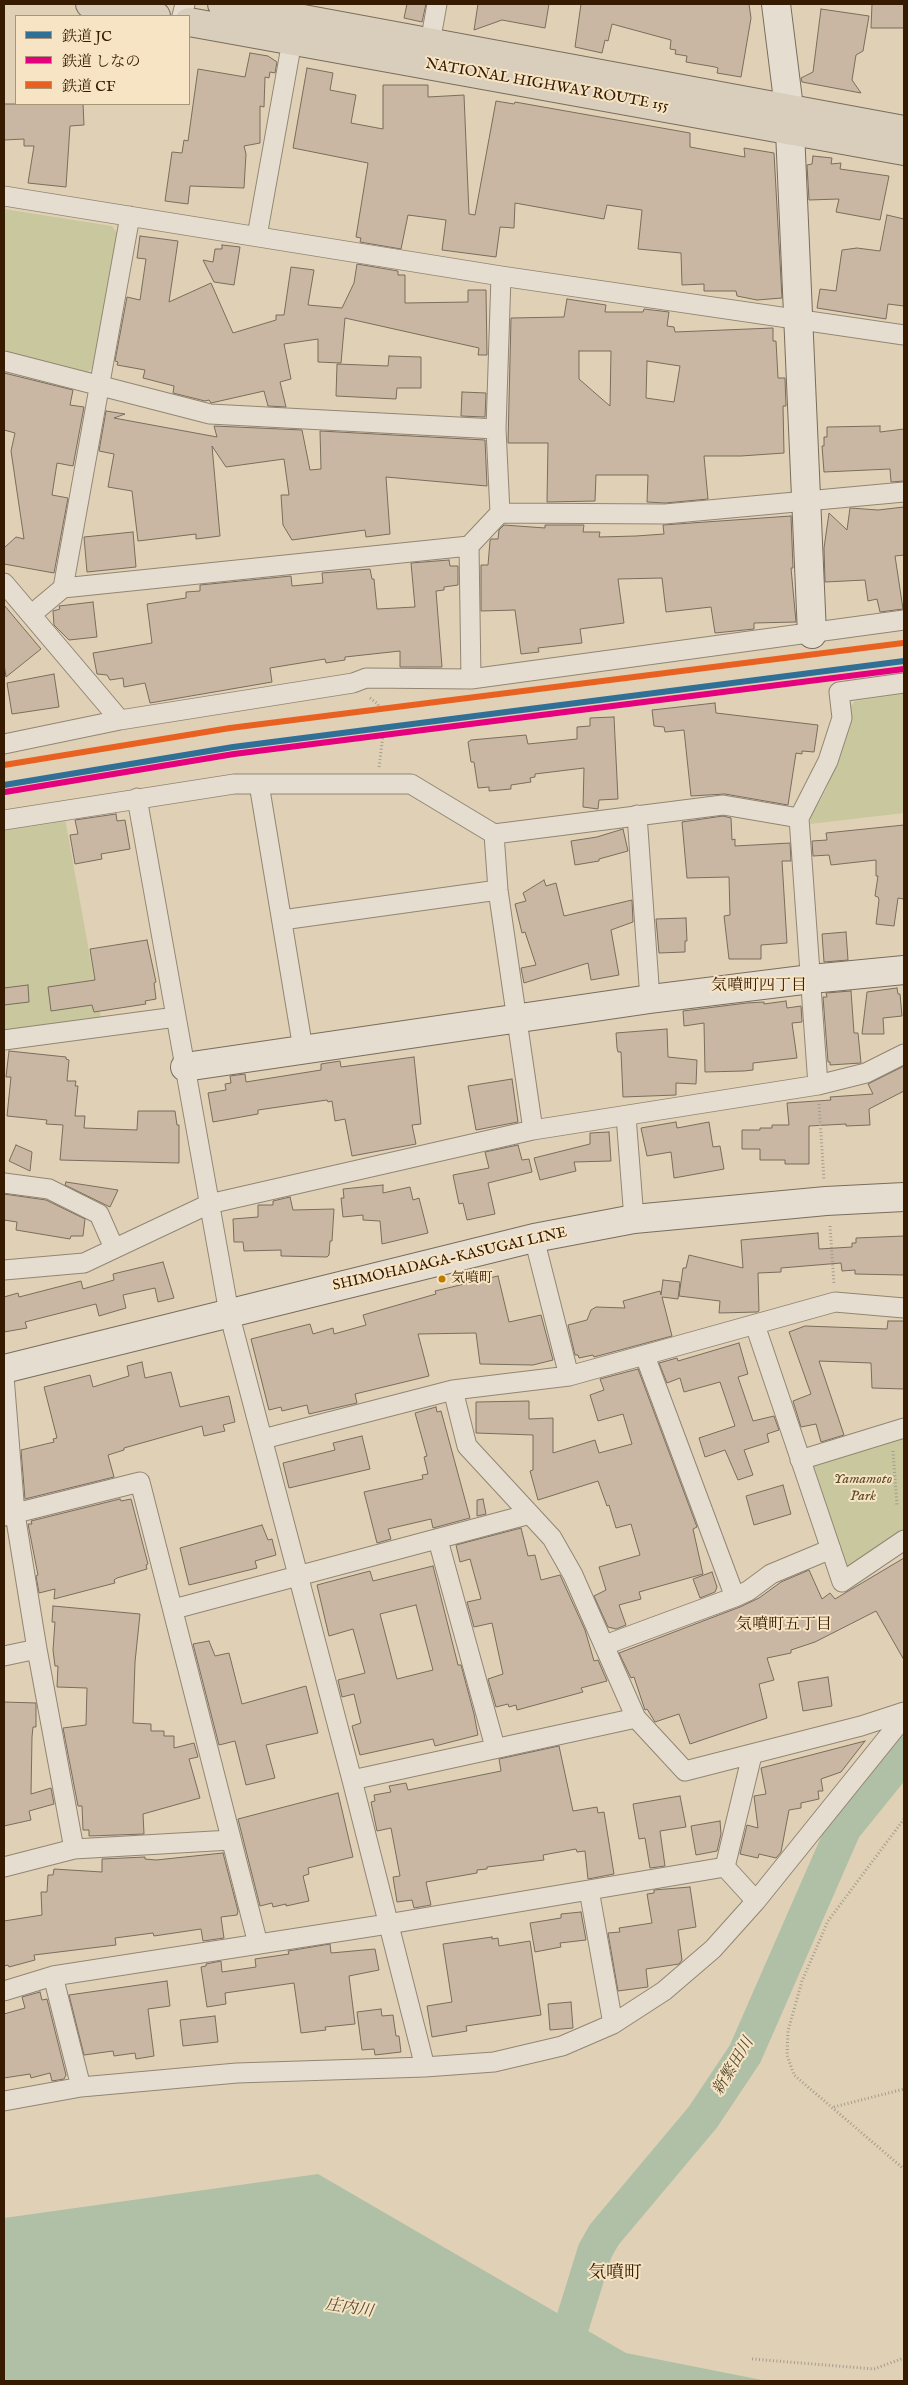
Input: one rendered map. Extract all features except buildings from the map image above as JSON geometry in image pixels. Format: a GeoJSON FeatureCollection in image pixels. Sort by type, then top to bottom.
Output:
{"type":"FeatureCollection","features":[{"type":"Feature","properties":{"kind":"highway"},"geometry":{"type":"LineString","coordinates":[[90,4],[150,15]]}},
{"type":"Feature","properties":{"kind":"highway","name":"NATIONAL HIGHWAY ROUTE 155"},"geometry":{"type":"LineString","coordinates":[[222,4],[294,30],[790,119],[904,130]]}},
{"type":"Feature","properties":{"kind":"highway","name":"NATIONAL HIGHWAY ROUTE 155"},"geometry":{"type":"LineString","coordinates":[[190,22],[430,43],[790,119],[904,151]]}},
{"type":"Feature","properties":{"kind":"street"},"geometry":{"type":"LineString","coordinates":[[430,43],[437,4]]}},
{"type":"Feature","properties":{"kind":"street"},"geometry":{"type":"LineString","coordinates":[[776,4],[790,119],[808,500],[812,634]]}},
{"type":"Feature","properties":{"kind":"street"},"geometry":{"type":"LineString","coordinates":[[257,236],[294,30]]}},
{"type":"Feature","properties":{"kind":"street"},"geometry":{"type":"LineString","coordinates":[[4,196],[501,276],[904,335]]}},
{"type":"Feature","properties":{"kind":"street"},"geometry":{"type":"LineString","coordinates":[[63,588],[130,216]]}},
{"type":"Feature","properties":{"kind":"street"},"geometry":{"type":"LineString","coordinates":[[32,614],[63,588],[469,546],[500,513],[496,428],[501,276]]}},
{"type":"Feature","properties":{"kind":"street"},"geometry":{"type":"LineString","coordinates":[[4,361],[210,414],[496,428]]}},
{"type":"Feature","properties":{"kind":"street"},"geometry":{"type":"LineString","coordinates":[[500,513],[665,514],[904,492]]}},
{"type":"Feature","properties":{"kind":"street"},"geometry":{"type":"LineString","coordinates":[[469,546],[471,679]]}},
{"type":"Feature","properties":{"kind":"street"},"geometry":{"type":"LineString","coordinates":[[4,583],[120,720]]}},
{"type":"Feature","properties":{"kind":"street"},"geometry":{"type":"LineString","coordinates":[[4,744],[120,720],[353,683],[366,678],[471,679],[904,620]]}},
{"type":"Feature","properties":{"kind":"street"},"geometry":{"type":"LineString","coordinates":[[818,1086],[799,818],[828,761],[842,718],[839,692],[904,684]]}},
{"type":"Feature","properties":{"kind":"street"},"geometry":{"type":"LineString","coordinates":[[4,820],[234,784],[411,784],[494,834],[723,805],[799,818]]}},
{"type":"Feature","properties":{"kind":"street"},"geometry":{"type":"LineString","coordinates":[[259,784],[303,1049]]}},
{"type":"Feature","properties":{"kind":"street"},"geometry":{"type":"LineString","coordinates":[[137,798],[229,1313],[352,1780],[425,2067]]}},
{"type":"Feature","properties":{"kind":"street"},"geometry":{"type":"LineString","coordinates":[[637,815],[650,999]]}},
{"type":"Feature","properties":{"kind":"street"},"geometry":{"type":"LineString","coordinates":[[494,834],[498,890],[533,1130]]}},
{"type":"Feature","properties":{"kind":"street"},"geometry":{"type":"LineString","coordinates":[[282,920],[498,890]]}},
{"type":"Feature","properties":{"kind":"street"},"geometry":{"type":"LineString","coordinates":[[186,1067],[650,999],[811,979],[904,970]]}},
{"type":"Feature","properties":{"kind":"street"},"geometry":{"type":"LineString","coordinates":[[4,1040],[176,1017]]}},
{"type":"Feature","properties":{"kind":"street"},"geometry":{"type":"LineString","coordinates":[[4,1270],[84,1262],[209,1204],[533,1130],[818,1086],[866,1073],[904,1054]]}},
{"type":"Feature","properties":{"kind":"street"},"geometry":{"type":"LineString","coordinates":[[626,1116],[634,1219]]}},
{"type":"Feature","properties":{"kind":"street"},"geometry":{"type":"LineString","coordinates":[[4,1183],[49,1189],[100,1214],[114,1248]]}},
{"type":"Feature","properties":{"kind":"street","name":"SHIMOHADAGA-KASUGAI LINE"},"geometry":{"type":"LineString","coordinates":[[4,1369],[534,1238],[634,1219],[826,1201],[904,1197]]}},
{"type":"Feature","properties":{"kind":"street"},"geometry":{"type":"LineString","coordinates":[[534,1238],[569,1376]]}},
{"type":"Feature","properties":{"kind":"street"},"geometry":{"type":"LineString","coordinates":[[263,1439],[453,1390],[569,1376],[835,1302],[904,1308]]}},
{"type":"Feature","properties":{"kind":"street"},"geometry":{"type":"LineString","coordinates":[[755,1325],[842,1582],[904,1540]]}},
{"type":"Feature","properties":{"kind":"street"},"geometry":{"type":"LineString","coordinates":[[645,1356],[735,1597]]}},
{"type":"Feature","properties":{"kind":"street"},"geometry":{"type":"LineString","coordinates":[[4,1376],[9,1515],[37,1648],[74,1849]]}},
{"type":"Feature","properties":{"kind":"street"},"geometry":{"type":"LineString","coordinates":[[453,1390],[467,1446],[552,1538],[573,1575],[636,1718],[685,1771],[861,1726],[904,1712]]}},
{"type":"Feature","properties":{"kind":"street"},"geometry":{"type":"LineString","coordinates":[[800,1460],[904,1428]]}},
{"type":"Feature","properties":{"kind":"street"},"geometry":{"type":"LineString","coordinates":[[9,1515],[140,1482],[174,1609],[258,1944]]}},
{"type":"Feature","properties":{"kind":"street"},"geometry":{"type":"LineString","coordinates":[[174,1609],[530,1514]]}},
{"type":"Feature","properties":{"kind":"street"},"geometry":{"type":"LineString","coordinates":[[438,1540],[495,1747]]}},
{"type":"Feature","properties":{"kind":"street"},"geometry":{"type":"LineString","coordinates":[[605,1645],[735,1597],[748,1591],[771,1574],[831,1548]]}},
{"type":"Feature","properties":{"kind":"street"},"geometry":{"type":"LineString","coordinates":[[4,1656],[37,1648]]}},
{"type":"Feature","properties":{"kind":"street"},"geometry":{"type":"LineString","coordinates":[[4,2101],[81,2087],[237,2073],[425,2067],[494,2062],[562,2046],[613,2024],[664,1991],[713,1949],[756,1901],[904,1717]]}},
{"type":"Feature","properties":{"kind":"street"},"geometry":{"type":"LineString","coordinates":[[352,1780],[495,1747],[636,1718]]}},
{"type":"Feature","properties":{"kind":"street"},"geometry":{"type":"LineString","coordinates":[[725,1867],[752,1755]]}},
{"type":"Feature","properties":{"kind":"street"},"geometry":{"type":"LineString","coordinates":[[4,1867],[74,1849],[231,1840]]}},
{"type":"Feature","properties":{"kind":"street"},"geometry":{"type":"LineString","coordinates":[[725,1867],[756,1901]]}},
{"type":"Feature","properties":{"kind":"street"},"geometry":{"type":"LineString","coordinates":[[4,1991],[53,1976],[388,1924],[725,1867]]}},
{"type":"Feature","properties":{"kind":"street"},"geometry":{"type":"LineString","coordinates":[[589,1890],[613,2024]]}},
{"type":"Feature","properties":{"kind":"street"},"geometry":{"type":"LineString","coordinates":[[53,1976],[81,2087]]}},
{"type":"Feature","properties":{"kind":"path"},"geometry":{"type":"LineString","coordinates":[[377,784],[383,735]]}},
{"type":"Feature","properties":{"kind":"path"},"geometry":{"type":"LineString","coordinates":[[818,1086],[825,1183]]}},
{"type":"Feature","properties":{"kind":"path"},"geometry":{"type":"LineString","coordinates":[[820,1227],[839,1225]]}},
{"type":"Feature","properties":{"kind":"path"},"geometry":{"type":"LineString","coordinates":[[830,1226],[835,1302]]}},
{"type":"Feature","properties":{"kind":"path"},"geometry":{"type":"LineString","coordinates":[[894,1447],[897,1505]]}},
{"type":"Feature","properties":{"kind":"path"},"geometry":{"type":"LineString","coordinates":[[904,1819],[828,1921],[802,1981],[788,2032],[787,2055],[794,2075],[834,2107],[904,2169]]}},
{"type":"Feature","properties":{"kind":"path"},"geometry":{"type":"LineString","coordinates":[[834,2107],[904,2089]]}},
{"type":"Feature","properties":{"kind":"path"},"geometry":{"type":"LineString","coordinates":[[752,2359],[874,2369],[904,2358]]}},
{"type":"Feature","properties":{"kind":"green space"},"geometry":{"type":"Polygon","coordinates":[[[4,209],[112,226],[117,233],[93,368],[85,374],[4,353],[4,209]]]}},
{"type":"Feature","properties":{"kind":"green space"},"geometry":{"type":"Polygon","coordinates":[[[904,694],[904,813],[810,824],[811,816],[826,790],[851,722],[849,708],[855,701],[904,694]]]}},
{"type":"Feature","properties":{"kind":"green space"},"geometry":{"type":"Polygon","coordinates":[[[65,818],[101,1018],[4,1031],[4,830],[65,818]]]}},
{"type":"Feature","properties":{"kind":"green space","name":"Yamamoto Park"},"geometry":{"type":"Polygon","coordinates":[[[904,1434],[904,1529],[851,1566],[844,1564],[811,1466],[904,1434]]]}},
{"type":"Feature","properties":{"kind":"water","name":"庄内川"},"geometry":{"type":"Polygon","coordinates":[[[318,2174],[626,2353],[767,2381],[4,2381],[4,2218],[318,2174]]]}},
{"type":"Feature","properties":{"kind":"waterway","name":"新繁田川"},"geometry":{"type":"LineString","coordinates":[[566,2344],[595,2251],[604,2235],[703,2117],[745,2054],[844,1828],[904,1754]]}},
{"type":"Feature","properties":{"kind":"rail line","name":"CF"},"geometry":{"type":"LineString","coordinates":[[4,765],[230,728],[903,643]]}},
{"type":"Feature","properties":{"kind":"rail line","name":"JC"},"geometry":{"type":"LineString","coordinates":[[4,785],[233,747],[904,661]]}},
{"type":"Feature","properties":{"kind":"rail line","name":"しなの"},"geometry":{"type":"LineString","coordinates":[[5,792],[234,754],[904,669]]}},
{"type":"Feature","properties":{"kind":"place","name":"気噴町"},"geometry":{"type":"Point","coordinates":[442,1279]}},
{"type":"Feature","properties":{"kind":"district","name":"気噴町四丁目"},"geometry":{"type":"Point","coordinates":[759,987]}},
{"type":"Feature","properties":{"kind":"district","name":"気噴町五丁目"},"geometry":{"type":"Point","coordinates":[784,1626]}},
{"type":"Feature","properties":{"kind":"district","name":"気噴町"},"geometry":{"type":"Point","coordinates":[615,2274]}}]}
